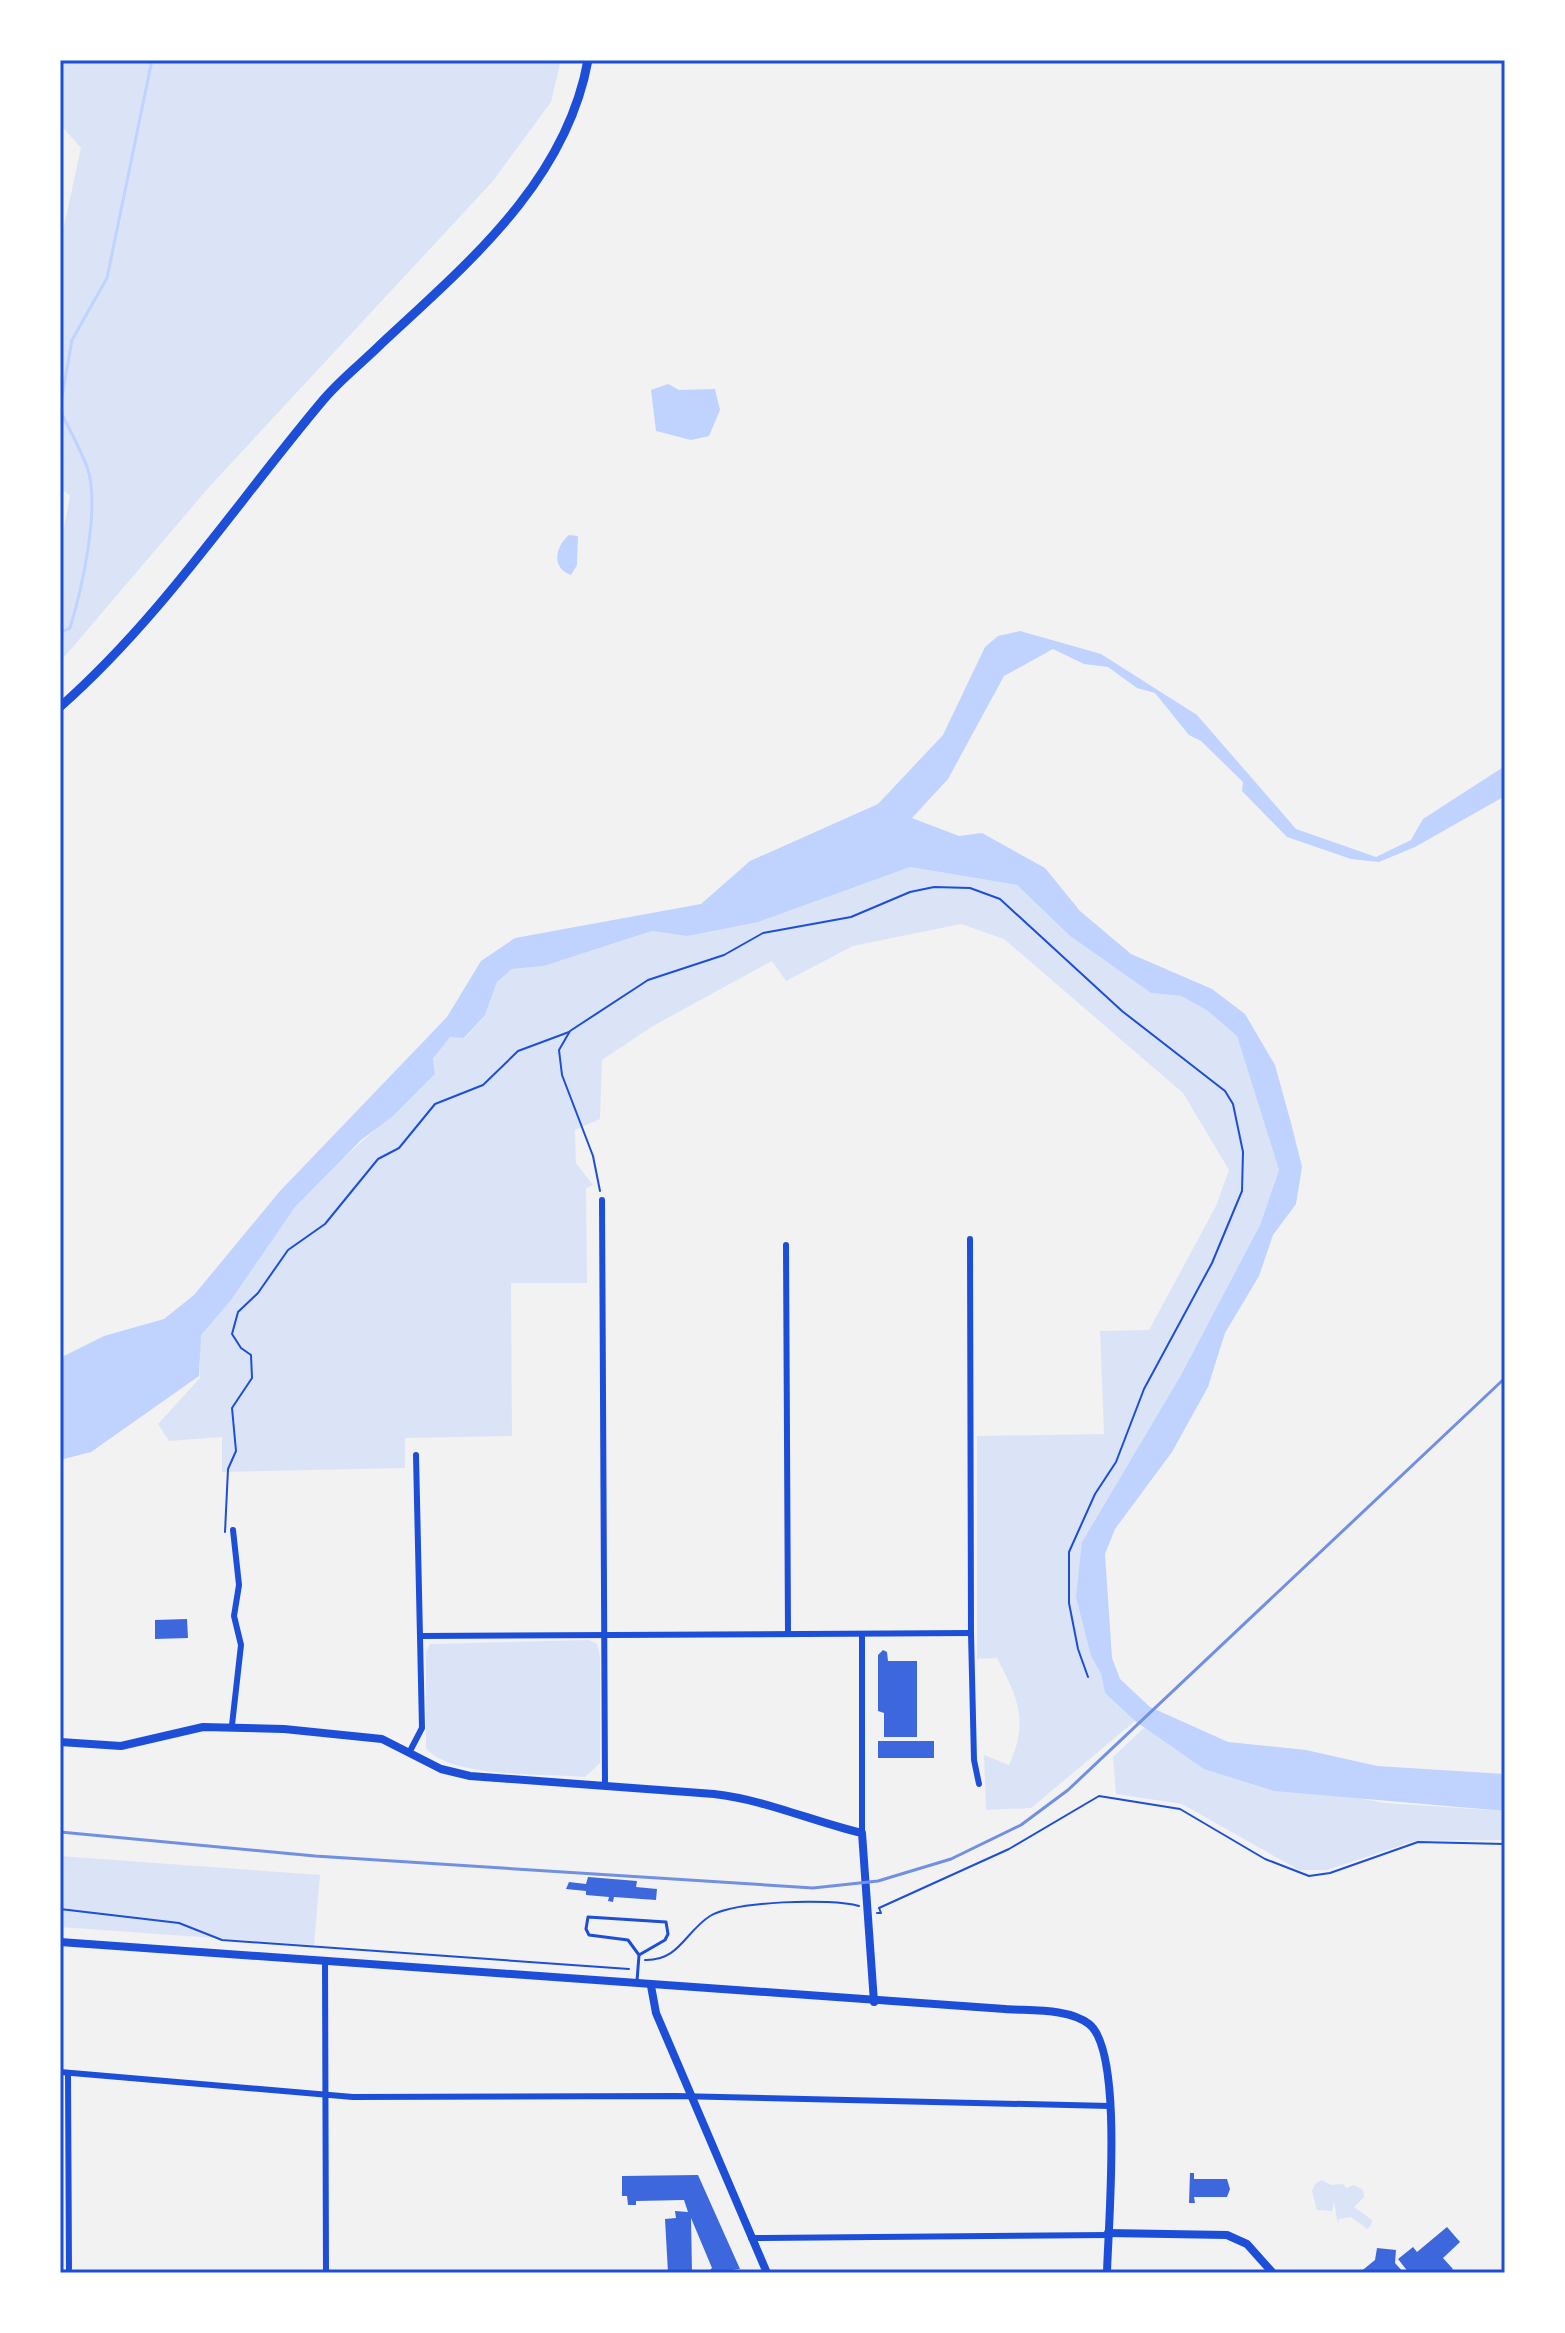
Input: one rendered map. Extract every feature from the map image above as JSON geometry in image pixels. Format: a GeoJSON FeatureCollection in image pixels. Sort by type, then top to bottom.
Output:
{"type":"FeatureCollection","features":[{"type":"Feature","properties":{"kind":"main road"},"geometry":{"type":"LineString","coordinates":[[60,707],[143,626],[327,395],[483,248],[531,192],[560,143],[582,90],[588,60]]}},
{"type":"Feature","properties":{"kind":"street"},"geometry":{"type":"LineString","coordinates":[[602,1200],[605,1786]]}},
{"type":"Feature","properties":{"kind":"street"},"geometry":{"type":"LineString","coordinates":[[970,1239],[971,1633],[974,1760],[979,1784]]}},
{"type":"Feature","properties":{"kind":"street"},"geometry":{"type":"LineString","coordinates":[[786,1245],[788,1634]]}},
{"type":"Feature","properties":{"kind":"street"},"geometry":{"type":"LineString","coordinates":[[410,1751],[422,1728],[416,1455]]}},
{"type":"Feature","properties":{"kind":"street"},"geometry":{"type":"LineString","coordinates":[[232,1725],[241,1645],[234,1616],[239,1585],[233,1530]]}},
{"type":"Feature","properties":{"kind":"street"},"geometry":{"type":"LineString","coordinates":[[420,1636],[971,1633]]}},
{"type":"Feature","properties":{"kind":"street"},"geometry":{"type":"LineString","coordinates":[[862,1634],[862,1866],[869,1914],[874,2002]]}},
{"type":"Feature","properties":{"kind":"street"},"geometry":{"type":"LineString","coordinates":[[60,1742],[121,1746],[195,1729],[232,1725],[373,1737],[456,1773],[747,1797],[862,1833]]}},
{"type":"Feature","properties":{"kind":"street"},"geometry":{"type":"LineString","coordinates":[[60,1942],[1051,2013],[1078,2018],[1089,2024],[1103,2043],[1109,2066],[1107,2273]]}},
{"type":"Feature","properties":{"kind":"street"},"geometry":{"type":"LineString","coordinates":[[325,1960],[326,2273]]}},
{"type":"Feature","properties":{"kind":"street"},"geometry":{"type":"LineString","coordinates":[[651,1986],[656,2013],[767,2273]]}},
{"type":"Feature","properties":{"kind":"street"},"geometry":{"type":"LineString","coordinates":[[60,2072],[325,2096],[691,2096],[1110,2106]]}},
{"type":"Feature","properties":{"kind":"street"},"geometry":{"type":"LineString","coordinates":[[68,2073],[69,2273]]}},
{"type":"Feature","properties":{"kind":"street"},"geometry":{"type":"LineString","coordinates":[[751,2238],[1227,2235],[1247,2244],[1273,2273]]}},
{"type":"Feature","properties":{"kind":"lane"},"geometry":{"type":"LineString","coordinates":[[637,1985],[639,1955],[626,1939],[588,1934],[587,1918],[596,1915],[666,1922],[666,1938],[639,1955]]}},
{"type":"Feature","properties":{"kind":"path"},"geometry":{"type":"LineString","coordinates":[[234,1546],[224,1530],[228,1469],[236,1451],[232,1408],[252,1378],[253,1364],[251,1355],[241,1348],[232,1334],[238,1312],[272,1276],[288,1250],[325,1224],[378,1159],[399,1148],[435,1104],[483,1085],[518,1051],[570,1031],[648,980],[724,955],[763,933],[838,920],[910,892],[953,885],[990,894],[1014,909],[1053,950],[1122,1011],[1225,1091],[1233,1104],[1243,1152],[1242,1191],[1212,1263],[1166,1352],[1151,1374],[1116,1462],[1092,1500],[1069,1552],[1069,1603],[1078,1649],[1088,1677]]}},
{"type":"Feature","properties":{"kind":"path"},"geometry":{"type":"LineString","coordinates":[[570,1031],[559,1050],[562,1075],[593,1156],[602,1200]]}},
{"type":"Feature","properties":{"kind":"path"},"geometry":{"type":"LineString","coordinates":[[60,1909],[179,1923],[222,1940],[628,1970],[669,1956],[703,1921],[732,1906],[857,1904],[860,1915],[881,1913],[879,1908],[1009,1849],[1099,1796],[1180,1809],[1274,1863],[1309,1876],[1330,1873],[1418,1842],[1505,1844]]}},
{"type":"Feature","properties":{"kind":"shaded area"},"geometry":{"type":"Polygon","coordinates":[[[60,60],[561,60],[551,102],[493,181],[210,486],[60,662],[60,549],[70,496],[60,487],[60,244],[81,148],[60,124],[60,60]]]}},
{"type":"Feature","properties":{"kind":"shaded area"},"geometry":{"type":"Polygon","coordinates":[[[910,867],[1017,885],[1070,936],[1151,993],[1181,996],[1207,1009],[1237,1035],[1279,1170],[1260,1225],[1181,1375],[1082,1542],[1091,1656],[1101,1674],[1105,1693],[1135,1721],[1031,1808],[986,1810],[984,1755],[1009,1765],[1020,1723],[1011,1686],[997,1658],[977,1659],[977,1436],[1104,1434],[1100,1331],[1149,1330],[1216,1206],[1229,1170],[1183,1093],[1004,939],[961,924],[853,946],[786,981],[772,961],[653,1026],[602,1060],[600,1119],[575,1130],[576,1163],[593,1185],[586,1188],[587,1283],[511,1283],[512,1436],[405,1438],[405,1468],[222,1472],[222,1437],[169,1441],[158,1424],[200,1378],[200,1335],[283,1221],[329,1172],[435,1074],[433,1060],[450,1036],[465,1038],[485,1015],[497,982],[512,969],[544,966],[652,931],[687,936],[910,867]]]}},
{"type":"Feature","properties":{"kind":"shaded area"},"geometry":{"type":"Polygon","coordinates":[[[589,1640],[597,1644],[600,1656],[600,1763],[585,1777],[476,1770],[438,1758],[426,1748],[426,1652],[430,1644],[589,1640]]]}},
{"type":"Feature","properties":{"kind":"shaded area"},"geometry":{"type":"Polygon","coordinates":[[[1145,1727],[1204,1769],[1385,1803],[1505,1811],[1505,1840],[1414,1841],[1327,1870],[1299,1870],[1182,1804],[1116,1794],[1113,1757],[1145,1727]]]}},
{"type":"Feature","properties":{"kind":"shaded area"},"geometry":{"type":"Polygon","coordinates":[[[60,1856],[320,1875],[314,1945],[60,1927],[60,1856]]]}},
{"type":"Feature","properties":{"kind":"shaded area"},"geometry":{"type":"Polygon","coordinates":[[[1322,2180],[1331,2185],[1343,2184],[1346,2188],[1354,2185],[1363,2190],[1364,2197],[1354,2207],[1372,2220],[1370,2227],[1367,2229],[1351,2217],[1339,2219],[1338,2224],[1334,2202],[1332,2211],[1317,2210],[1312,2191],[1315,2184],[1322,2180]]]}},
{"type":"Feature","properties":{"kind":"water"},"geometry":{"type":"Polygon","coordinates":[[[668,384],[679,390],[715,389],[720,410],[709,436],[691,440],[656,431],[651,390],[668,384]]]}},
{"type":"Feature","properties":{"kind":"water"},"geometry":{"type":"Polygon","coordinates":[[[569,535],[578,536],[577,565],[571,575],[560,567],[557,557],[569,535]]]}},
{"type":"Feature","properties":{"kind":"water"},"geometry":{"type":"Polygon","coordinates":[[[1020,631],[1101,654],[1197,715],[1296,829],[1376,857],[1411,840],[1423,819],[1505,766],[1505,796],[1415,847],[1379,862],[1351,859],[1287,837],[1242,791],[1243,782],[1201,741],[1189,735],[1155,693],[1137,688],[1108,667],[1084,664],[1053,649],[1004,676],[948,779],[912,818],[959,836],[982,833],[1045,868],[1080,911],[1131,954],[1212,989],[1245,1014],[1275,1065],[1302,1167],[1296,1204],[1273,1235],[1259,1276],[1225,1333],[1208,1387],[1172,1452],[1115,1529],[1105,1554],[1112,1658],[1120,1679],[1150,1707],[1228,1742],[1306,1750],[1377,1766],[1505,1774],[1505,1811],[1274,1791],[1204,1769],[1135,1721],[1105,1693],[1101,1674],[1091,1656],[1076,1597],[1082,1542],[1181,1375],[1260,1225],[1279,1170],[1237,1036],[1207,1010],[1181,996],[1151,993],[1070,936],[1017,885],[910,867],[758,922],[687,936],[652,931],[544,966],[512,969],[497,982],[485,1015],[464,1038],[450,1037],[433,1059],[435,1074],[393,1116],[361,1140],[295,1207],[231,1300],[201,1335],[199,1376],[91,1452],[60,1460],[60,1358],[104,1336],[164,1319],[194,1295],[280,1191],[447,1017],[481,961],[515,938],[701,904],[750,861],[878,804],[943,735],[985,647],[998,636],[1020,631]]]}},
{"type":"Feature","properties":{"kind":"building"},"geometry":{"type":"Polygon","coordinates":[[[187,1619],[188,1638],[155,1639],[155,1620],[187,1619]]]}},
{"type":"Feature","properties":{"kind":"building"},"geometry":{"type":"Polygon","coordinates":[[[883,1650],[887,1652],[888,1661],[917,1661],[917,1737],[884,1737],[884,1713],[878,1711],[878,1655],[883,1650]]]}},
{"type":"Feature","properties":{"kind":"building"},"geometry":{"type":"Polygon","coordinates":[[[878,1741],[934,1741],[934,1758],[878,1758],[878,1741]]]}},
{"type":"Feature","properties":{"kind":"building"},"geometry":{"type":"Polygon","coordinates":[[[588,1877],[637,1881],[636,1887],[657,1889],[656,1900],[614,1897],[613,1902],[608,1901],[609,1897],[566,1889],[569,1882],[586,1884],[588,1877]]]}},
{"type":"Feature","properties":{"kind":"building"},"geometry":{"type":"Polygon","coordinates":[[[1190,2173],[1194,2173],[1194,2179],[1227,2179],[1230,2189],[1227,2197],[1194,2197],[1195,2203],[1189,2203],[1190,2173]]]}},
{"type":"Feature","properties":{"kind":"building"},"geometry":{"type":"Polygon","coordinates":[[[698,2175],[740,2269],[707,2273],[712,2268],[691,2218],[692,2273],[668,2273],[665,2219],[676,2218],[675,2211],[688,2212],[684,2200],[636,2201],[636,2205],[628,2205],[627,2196],[622,2196],[622,2176],[698,2175]]]}},
{"type":"Feature","properties":{"kind":"building"},"geometry":{"type":"Polygon","coordinates":[[[1447,2227],[1460,2242],[1443,2258],[1453,2269],[1448,2273],[1409,2273],[1398,2259],[1413,2247],[1417,2252],[1447,2227]]]}},
{"type":"Feature","properties":{"kind":"building"},"geometry":{"type":"Polygon","coordinates":[[[1377,2248],[1396,2250],[1395,2263],[1404,2273],[1359,2273],[1375,2260],[1377,2248]]]}},
{"type":"Feature","properties":{"kind":"waterway"},"geometry":{"type":"LineString","coordinates":[[60,408],[72,340],[107,278],[152,60]]}},
{"type":"Feature","properties":{"kind":"waterway"},"geometry":{"type":"LineString","coordinates":[[60,410],[87,467],[92,503],[80,592],[70,628],[60,633]]}},
{"type":"Feature","properties":{"kind":"railway"},"geometry":{"type":"LineString","coordinates":[[60,1832],[315,1856],[813,1888],[878,1881],[951,1859],[1021,1825],[1068,1790],[1505,1378]]}}]}
